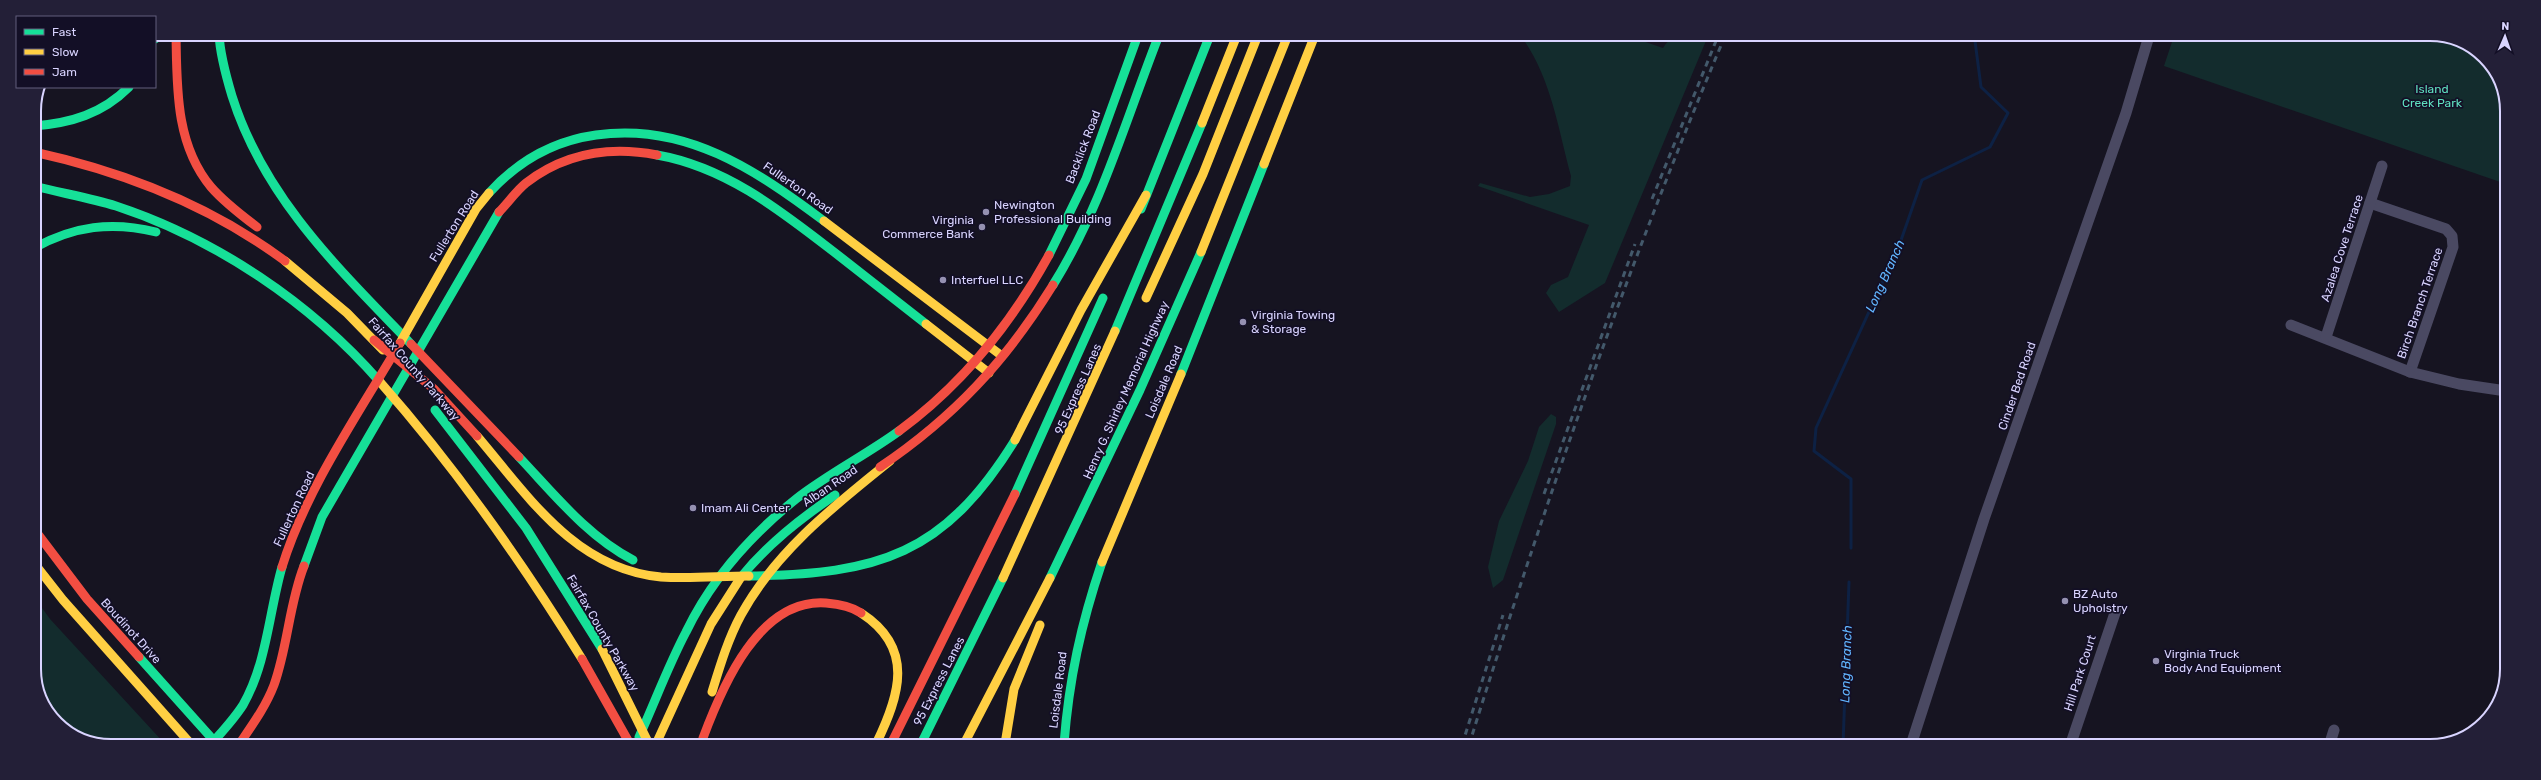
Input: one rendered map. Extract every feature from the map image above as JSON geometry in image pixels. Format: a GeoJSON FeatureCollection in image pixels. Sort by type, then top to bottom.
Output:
{"type":"FeatureCollection","features":[{"type":"Feature","properties":{"kind":"main road"},"geometry":{"type":"LineString","coordinates":[[176,41],[180,118],[192,158],[203,178],[218,196],[264,232]]}},
{"type":"Feature","properties":{"kind":"main road"},"geometry":{"type":"LineString","coordinates":[[220,41],[226,76],[236,110],[253,154],[274,190],[294,219],[322,251],[602,541],[618,552],[643,564],[661,570],[695,577]]}},
{"type":"Feature","properties":{"kind":"main road","name":"Backlick Road"},"geometry":{"type":"LineString","coordinates":[[975,361],[988,346],[1029,286],[1060,232],[1098,148],[1136,41]]}},
{"type":"Feature","properties":{"kind":"main road"},"geometry":{"type":"LineString","coordinates":[[1002,356],[1047,294],[1097,198],[1157,41]]}},
{"type":"Feature","properties":{"kind":"main road"},"geometry":{"type":"LineString","coordinates":[[1114,272],[1208,41]]}},
{"type":"Feature","properties":{"kind":"main road","name":"95 Express Lanes"},"geometry":{"type":"LineString","coordinates":[[923,739],[1061,457],[1134,292],[1235,41]]}},
{"type":"Feature","properties":{"kind":"main road"},"geometry":{"type":"LineString","coordinates":[[1142,306],[1203,174],[1256,41]]}},
{"type":"Feature","properties":{"kind":"main road","name":"Henry G. Shirley Memorial Highway"},"geometry":{"type":"LineString","coordinates":[[967,739],[1089,499],[1141,388],[1224,195],[1286,41]]}},
{"type":"Feature","properties":{"kind":"main road","name":"Loisdale Road"},"geometry":{"type":"LineString","coordinates":[[1064,739],[1066,707],[1073,662],[1093,583],[1203,319],[1313,41]]}},
{"type":"Feature","properties":{"kind":"main road"},"geometry":{"type":"LineString","coordinates":[[41,125],[68,122],[89,116],[111,104],[128,88]]}},
{"type":"Feature","properties":{"kind":"main road","name":"Fullerton Road"},"geometry":{"type":"LineString","coordinates":[[217,739],[236,717],[257,677],[284,563],[299,523],[318,484],[476,209],[508,173],[546,148],[587,135],[626,131],[664,135],[712,150],[749,168],[789,193],[1002,356]]}},
{"type":"Feature","properties":{"kind":"main road"},"geometry":{"type":"LineString","coordinates":[[244,739],[254,726],[274,685],[300,573],[331,500],[494,217],[517,190],[546,170],[568,160],[591,153],[633,150],[670,156],[720,174],[759,196],[784,213],[989,373]]}},
{"type":"Feature","properties":{"kind":"main road","name":"Fairfax County Parkway"},"geometry":{"type":"LineString","coordinates":[[41,154],[108,170],[191,203],[255,239],[313,282],[374,340],[416,387]]}},
{"type":"Feature","properties":{"kind":"main road"},"geometry":{"type":"LineString","coordinates":[[41,188],[85,197],[155,219],[219,250],[250,268],[294,299],[361,362],[408,414],[492,523],[552,612],[588,673],[603,710],[627,739]]}},
{"type":"Feature","properties":{"kind":"main road"},"geometry":{"type":"LineString","coordinates":[[374,340],[426,381],[547,518],[572,542],[599,558],[630,571],[656,576],[728,577],[808,574],[859,568],[896,556],[932,536],[975,498],[1026,424],[1073,326],[1146,195]]}},
{"type":"Feature","properties":{"kind":"main road"},"geometry":{"type":"LineString","coordinates":[[41,245],[74,230],[122,225],[156,232],[250,268]]}},
{"type":"Feature","properties":{"kind":"main road"},"geometry":{"type":"LineString","coordinates":[[275,241],[313,282]]}},
{"type":"Feature","properties":{"kind":"main road"},"geometry":{"type":"LineString","coordinates":[[894,739],[1002,522],[1108,286]]}},
{"type":"Feature","properties":{"kind":"main road","name":"Alban Road"},"geometry":{"type":"LineString","coordinates":[[658,739],[720,609],[754,561],[788,530],[827,500],[890,461],[947,416],[989,373],[1002,356]]}},
{"type":"Feature","properties":{"kind":"main road","name":"Alban Road"},"geometry":{"type":"LineString","coordinates":[[632,739],[686,632],[707,596],[732,560],[757,534],[797,499],[882,443],[919,416],[949,389],[975,361]]}},
{"type":"Feature","properties":{"kind":"main road"},"geometry":{"type":"LineString","coordinates":[[1061,457],[1106,375]]}},
{"type":"Feature","properties":{"kind":"main road","name":"Fairfax County Parkway"},"geometry":{"type":"LineString","coordinates":[[429,403],[500,492],[549,564],[591,633],[636,716],[647,739]]}},
{"type":"Feature","properties":{"kind":"main road"},"geometry":{"type":"LineString","coordinates":[[703,739],[710,698],[726,648],[741,615],[764,578],[808,529],[890,461]]}},
{"type":"Feature","properties":{"kind":"main road","name":"Boudinot Drive"},"geometry":{"type":"LineString","coordinates":[[41,538],[87,599],[210,739]]}},
{"type":"Feature","properties":{"kind":"main road"},"geometry":{"type":"LineString","coordinates":[[1048,605],[1067,542]]}},
{"type":"Feature","properties":{"kind":"main road"},"geometry":{"type":"LineString","coordinates":[[41,572],[63,600],[186,739]]}},
{"type":"Feature","properties":{"kind":"main road"},"geometry":{"type":"LineString","coordinates":[[704,739],[726,684],[764,630],[779,617],[794,608],[812,603],[831,602],[856,608],[874,620],[890,639],[896,654],[899,676],[897,691],[888,720],[878,739]]}},
{"type":"Feature","properties":{"kind":"main road"},"geometry":{"type":"LineString","coordinates":[[1006,739],[1016,683],[1044,618]]}},
{"type":"Feature","properties":{"kind":"street","name":"Cinder Bed Road"},"geometry":{"type":"LineString","coordinates":[[1913,739],[1984,519],[2126,113],[2148,41]]}},
{"type":"Feature","properties":{"kind":"street","name":"Azalea Cove Terrace"},"geometry":{"type":"LineString","coordinates":[[2326,337],[2382,166]]}},
{"type":"Feature","properties":{"kind":"street","name":"Birch Branch Terrace"},"geometry":{"type":"LineString","coordinates":[[2370,203],[2446,229],[2452,236],[2453,247],[2410,372]]}},
{"type":"Feature","properties":{"kind":"street"},"geometry":{"type":"LineString","coordinates":[[2291,325],[2326,337],[2410,372],[2459,384],[2500,390]]}},
{"type":"Feature","properties":{"kind":"street","name":"Hill Park Court"},"geometry":{"type":"LineString","coordinates":[[2072,739],[2116,610]]}},
{"type":"Feature","properties":{"kind":"street"},"geometry":{"type":"LineString","coordinates":[[2331,739],[2334,730]]}},
{"type":"Feature","properties":{"kind":"green space"},"geometry":{"type":"Polygon","coordinates":[[[1524,41],[1643,41],[1663,48],[1669,41],[1706,41],[1605,283],[1559,312],[1546,293],[1551,285],[1568,277],[1589,225],[1478,186],[1480,183],[1530,197],[1549,194],[1570,186],[1571,176],[1552,103],[1540,68],[1524,41]]]}},
{"type":"Feature","properties":{"kind":"green space","name":"Island Creek Park"},"geometry":{"type":"Polygon","coordinates":[[[2172,41],[2430,41],[2448,43],[2457,46],[2476,58],[2486,68],[2493,80],[2499,97],[2500,182],[2164,66],[2172,41]]]}},
{"type":"Feature","properties":{"kind":"green space"},"geometry":{"type":"Polygon","coordinates":[[[1551,414],[1556,417],[1556,424],[1503,580],[1493,588],[1488,567],[1499,521],[1528,461],[1539,427],[1551,414]]]}},
{"type":"Feature","properties":{"kind":"green space"},"geometry":{"type":"Polygon","coordinates":[[[41,607],[50,619],[160,739],[111,739],[93,737],[68,725],[58,715],[46,696],[43,687],[41,674],[41,607]]]}},
{"type":"Feature","properties":{"kind":"waterway","name":"Long Branch"},"geometry":{"type":"LineString","coordinates":[[1851,548],[1851,479],[1814,451],[1816,428],[1899,246],[1922,180],[1990,147],[2008,113],[1981,87],[1975,41]]}},
{"type":"Feature","properties":{"kind":"waterway","name":"Long Branch"},"geometry":{"type":"LineString","coordinates":[[1843,739],[1849,582]]}},
{"type":"Feature","properties":{"kind":"railway"},"geometry":{"type":"LineString","coordinates":[[1652,199],[1716,41]]}},
{"type":"Feature","properties":{"kind":"railway"},"geometry":{"type":"LineString","coordinates":[[1471,739],[1557,476],[1588,388],[1654,211],[1723,41]]}},
{"type":"Feature","properties":{"kind":"railway"},"geometry":{"type":"LineString","coordinates":[[1544,494],[1635,244]]}},
{"type":"Feature","properties":{"kind":"railway"},"geometry":{"type":"LineString","coordinates":[[1464,739],[1503,615]]}},
{"type":"Feature","properties":{"kind":"traffic: fast"},"geometry":{"type":"LineString","coordinates":[[220,41],[222,58],[232,96],[246,133],[263,167],[284,200],[306,230],[357,288],[411,344]]}},
{"type":"Feature","properties":{"kind":"traffic: fast"},"geometry":{"type":"LineString","coordinates":[[1049,255],[1086,179],[1136,41]]}},
{"type":"Feature","properties":{"kind":"traffic: fast"},"geometry":{"type":"LineString","coordinates":[[1053,285],[1070,256],[1099,194],[1112,163],[1157,41]]}},
{"type":"Feature","properties":{"kind":"traffic: fast"},"geometry":{"type":"LineString","coordinates":[[1141,209],[1208,41]]}},
{"type":"Feature","properties":{"kind":"traffic: fast"},"geometry":{"type":"LineString","coordinates":[[41,126],[85,116],[108,104],[128,88]]}},
{"type":"Feature","properties":{"kind":"traffic: fast"},"geometry":{"type":"LineString","coordinates":[[1115,331],[1202,123]]}},
{"type":"Feature","properties":{"kind":"traffic: fast"},"geometry":{"type":"LineString","coordinates":[[489,193],[512,171],[537,154],[565,142],[580,138],[596,135],[629,133],[660,136],[689,143],[718,154],[772,184],[824,221]]}},
{"type":"Feature","properties":{"kind":"traffic: fast"},"geometry":{"type":"LineString","coordinates":[[657,155],[706,169],[729,180],[773,206],[926,324]]}},
{"type":"Feature","properties":{"kind":"traffic: fast"},"geometry":{"type":"LineString","coordinates":[[1181,374],[1264,164]]}},
{"type":"Feature","properties":{"kind":"traffic: fast"},"geometry":{"type":"LineString","coordinates":[[41,188],[116,206],[190,236],[225,255],[293,300],[353,353],[380,382]]}},
{"type":"Feature","properties":{"kind":"traffic: fast"},"geometry":{"type":"LineString","coordinates":[[304,566],[322,517],[499,212]]}},
{"type":"Feature","properties":{"kind":"traffic: fast"},"geometry":{"type":"LineString","coordinates":[[41,245],[79,230],[109,226],[156,232]]}},
{"type":"Feature","properties":{"kind":"traffic: fast"},"geometry":{"type":"LineString","coordinates":[[1050,578],[1140,390],[1201,252]]}},
{"type":"Feature","properties":{"kind":"traffic: fast"},"geometry":{"type":"LineString","coordinates":[[1015,494],[1103,298]]}},
{"type":"Feature","properties":{"kind":"traffic: fast"},"geometry":{"type":"LineString","coordinates":[[435,410],[526,528],[602,649]]}},
{"type":"Feature","properties":{"kind":"traffic: fast"},"geometry":{"type":"LineString","coordinates":[[639,737],[673,658],[696,613],[707,594],[748,543],[779,513],[808,490],[899,431]]}},
{"type":"Feature","properties":{"kind":"traffic: fast"},"geometry":{"type":"LineString","coordinates":[[749,576],[795,574],[835,570],[872,562],[904,550],[934,533],[962,509],[989,479],[1015,440]]}},
{"type":"Feature","properties":{"kind":"traffic: fast"},"geometry":{"type":"LineString","coordinates":[[519,457],[558,500],[586,527],[616,550],[633,560]]}},
{"type":"Feature","properties":{"kind":"traffic: fast"},"geometry":{"type":"LineString","coordinates":[[741,577],[773,543],[809,513],[835,495]]}},
{"type":"Feature","properties":{"kind":"traffic: fast"},"geometry":{"type":"LineString","coordinates":[[1064,739],[1069,697],[1077,652],[1088,607],[1102,562]]}},
{"type":"Feature","properties":{"kind":"traffic: fast"},"geometry":{"type":"LineString","coordinates":[[216,739],[240,710],[251,689],[267,637],[282,567]]}},
{"type":"Feature","properties":{"kind":"traffic: fast"},"geometry":{"type":"LineString","coordinates":[[923,739],[1003,578]]}},
{"type":"Feature","properties":{"kind":"traffic: fast"},"geometry":{"type":"LineString","coordinates":[[139,657],[212,739]]}},
{"type":"Feature","properties":{"kind":"traffic: slow"},"geometry":{"type":"LineString","coordinates":[[1202,123],[1235,41]]}},
{"type":"Feature","properties":{"kind":"traffic: slow"},"geometry":{"type":"LineString","coordinates":[[1146,298],[1203,174],[1256,41]]}},
{"type":"Feature","properties":{"kind":"traffic: slow"},"geometry":{"type":"LineString","coordinates":[[1201,252],[1286,41]]}},
{"type":"Feature","properties":{"kind":"traffic: slow"},"geometry":{"type":"LineString","coordinates":[[1264,164],[1313,41]]}},
{"type":"Feature","properties":{"kind":"traffic: slow"},"geometry":{"type":"LineString","coordinates":[[400,343],[476,209],[489,193]]}},
{"type":"Feature","properties":{"kind":"traffic: slow"},"geometry":{"type":"LineString","coordinates":[[1015,440],[1081,310],[1146,195]]}},
{"type":"Feature","properties":{"kind":"traffic: slow"},"geometry":{"type":"LineString","coordinates":[[824,221],[1002,356]]}},
{"type":"Feature","properties":{"kind":"traffic: slow"},"geometry":{"type":"LineString","coordinates":[[285,261],[347,313],[383,350]]}},
{"type":"Feature","properties":{"kind":"traffic: slow"},"geometry":{"type":"LineString","coordinates":[[926,324],[989,373]]}},
{"type":"Feature","properties":{"kind":"traffic: slow"},"geometry":{"type":"LineString","coordinates":[[1003,578],[1115,331]]}},
{"type":"Feature","properties":{"kind":"traffic: slow"},"geometry":{"type":"LineString","coordinates":[[1102,562],[1181,374]]}},
{"type":"Feature","properties":{"kind":"traffic: slow"},"geometry":{"type":"LineString","coordinates":[[380,382],[435,448],[487,516],[536,587],[582,659]]}},
{"type":"Feature","properties":{"kind":"traffic: slow"},"geometry":{"type":"LineString","coordinates":[[477,436],[535,505],[556,526],[578,545],[603,560],[630,571],[661,577],[694,578],[749,576]]}},
{"type":"Feature","properties":{"kind":"traffic: slow"},"geometry":{"type":"LineString","coordinates":[[712,692],[736,624],[755,592],[771,570],[827,513],[890,461]]}},
{"type":"Feature","properties":{"kind":"traffic: slow"},"geometry":{"type":"LineString","coordinates":[[41,572],[63,600],[186,739]]}},
{"type":"Feature","properties":{"kind":"traffic: slow"},"geometry":{"type":"LineString","coordinates":[[658,739],[711,624],[741,577]]}},
{"type":"Feature","properties":{"kind":"traffic: slow"},"geometry":{"type":"LineString","coordinates":[[967,739],[1050,578]]}},
{"type":"Feature","properties":{"kind":"traffic: slow"},"geometry":{"type":"LineString","coordinates":[[861,613],[878,627],[890,641],[896,657],[898,673],[896,690],[891,708],[878,739]]}},
{"type":"Feature","properties":{"kind":"traffic: slow"},"geometry":{"type":"LineString","coordinates":[[1006,739],[1014,689],[1040,625]]}},
{"type":"Feature","properties":{"kind":"traffic: slow"},"geometry":{"type":"LineString","coordinates":[[602,649],[647,739]]}},
{"type":"Feature","properties":{"kind":"traffic: jam"},"geometry":{"type":"LineString","coordinates":[[176,41],[180,114],[190,152],[199,170],[216,193],[257,227]]}},
{"type":"Feature","properties":{"kind":"traffic: jam"},"geometry":{"type":"LineString","coordinates":[[499,212],[526,183],[556,165],[572,159],[588,154],[622,151],[657,155]]}},
{"type":"Feature","properties":{"kind":"traffic: jam"},"geometry":{"type":"LineString","coordinates":[[41,154],[101,170],[166,193],[227,223],[285,261]]}},
{"type":"Feature","properties":{"kind":"traffic: jam"},"geometry":{"type":"LineString","coordinates":[[899,431],[944,393],[965,373],[984,351],[1019,305],[1049,255]]}},
{"type":"Feature","properties":{"kind":"traffic: jam"},"geometry":{"type":"LineString","coordinates":[[880,467],[932,428],[977,386],[1017,338],[1053,285]]}},
{"type":"Feature","properties":{"kind":"traffic: jam"},"geometry":{"type":"LineString","coordinates":[[374,340],[434,389],[477,436]]}},
{"type":"Feature","properties":{"kind":"traffic: jam"},"geometry":{"type":"LineString","coordinates":[[282,567],[292,538],[319,480],[400,343]]}},
{"type":"Feature","properties":{"kind":"traffic: jam"},"geometry":{"type":"LineString","coordinates":[[411,344],[519,457]]}},
{"type":"Feature","properties":{"kind":"traffic: jam"},"geometry":{"type":"LineString","coordinates":[[893,739],[1015,494]]}},
{"type":"Feature","properties":{"kind":"traffic: jam"},"geometry":{"type":"LineString","coordinates":[[41,538],[87,599],[139,657]]}},
{"type":"Feature","properties":{"kind":"traffic: jam"},"geometry":{"type":"LineString","coordinates":[[243,739],[263,708],[274,685],[279,670],[295,595],[304,566]]}},
{"type":"Feature","properties":{"kind":"traffic: jam"},"geometry":{"type":"LineString","coordinates":[[703,738],[721,695],[746,650],[763,630],[781,615],[802,605],[826,603],[844,606],[861,613]]}},
{"type":"Feature","properties":{"kind":"traffic: jam"},"geometry":{"type":"LineString","coordinates":[[582,659],[627,739]]}},
{"type":"Feature","properties":{"kind":"place","name":"Newington Professional Building"},"geometry":{"type":"Point","coordinates":[986,212]}},
{"type":"Feature","properties":{"kind":"place","name":"Virginia Commerce Bank"},"geometry":{"type":"Point","coordinates":[982,227]}},
{"type":"Feature","properties":{"kind":"place","name":"Interfuel LLC"},"geometry":{"type":"Point","coordinates":[943,280]}},
{"type":"Feature","properties":{"kind":"place","name":"Virginia Towing & Storage"},"geometry":{"type":"Point","coordinates":[1243,322]}},
{"type":"Feature","properties":{"kind":"place","name":"Imam Ali Center"},"geometry":{"type":"Point","coordinates":[693,508]}},
{"type":"Feature","properties":{"kind":"place","name":"BZ Auto Upholstry"},"geometry":{"type":"Point","coordinates":[2065,601]}},
{"type":"Feature","properties":{"kind":"place","name":"Virginia Truck Body And Equipment"},"geometry":{"type":"Point","coordinates":[2156,661]}}]}
